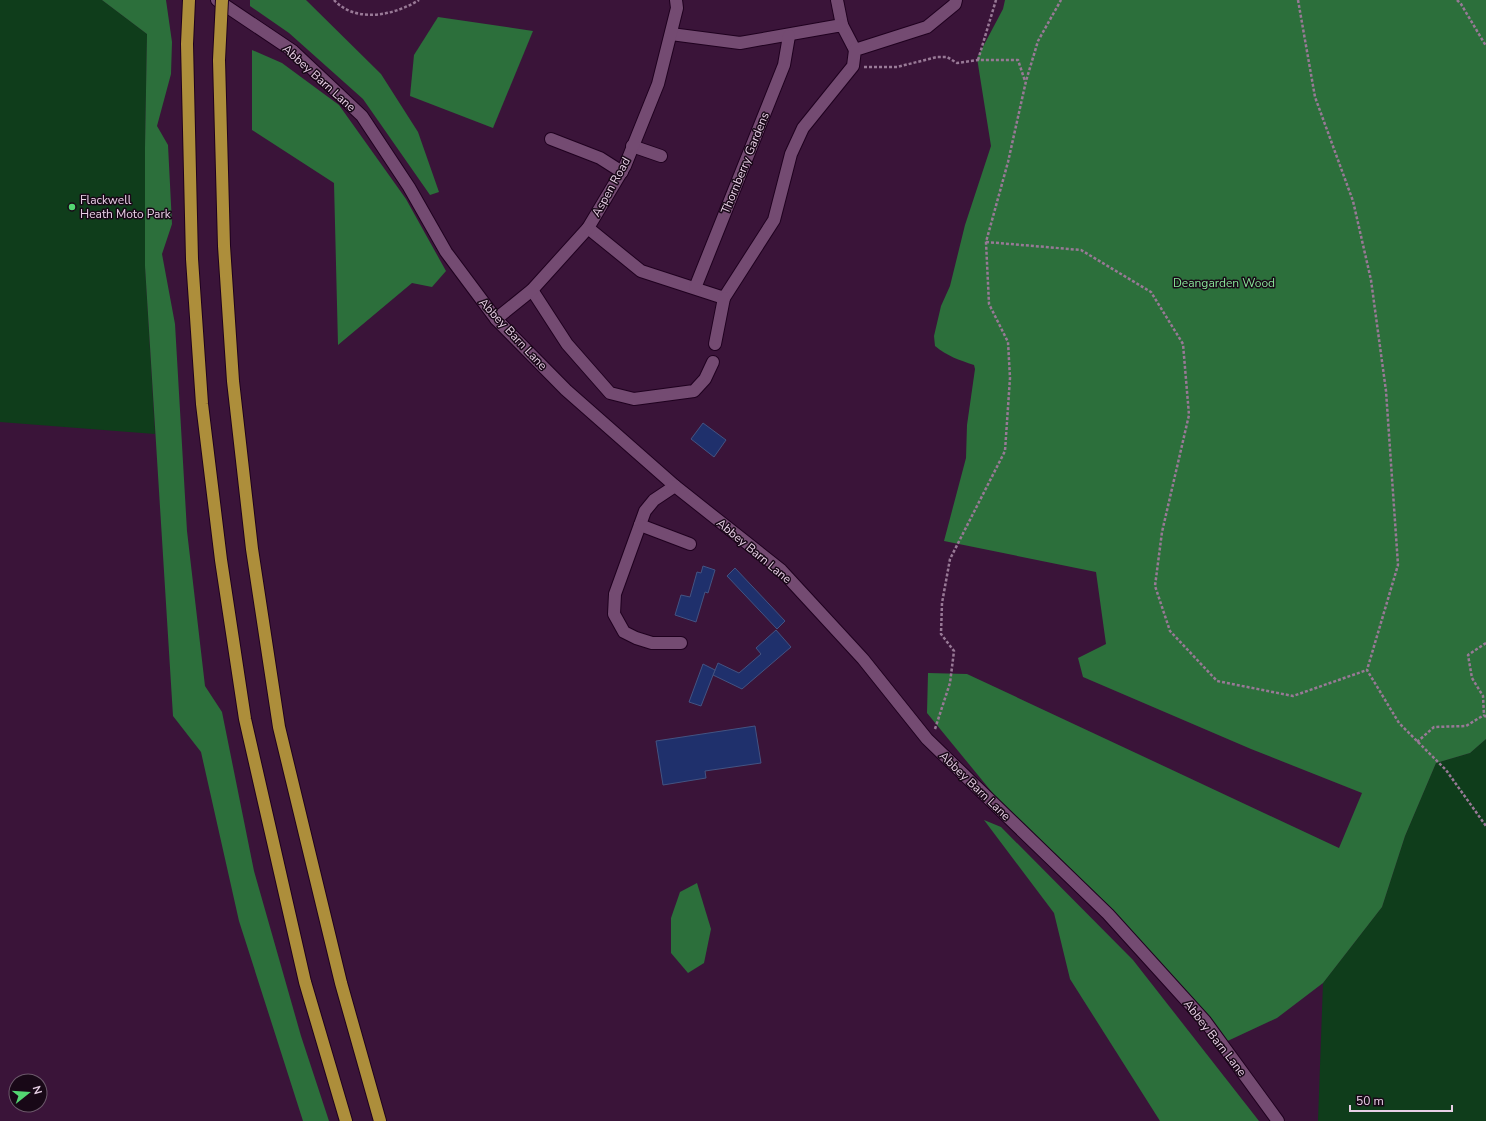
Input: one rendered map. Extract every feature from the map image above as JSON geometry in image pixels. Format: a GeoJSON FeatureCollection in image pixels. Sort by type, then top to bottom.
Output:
{"type":"FeatureCollection","features":[{"type":"Feature","properties":{"kind":"highway"},"geometry":{"type":"LineString","coordinates":[[189,0],[187,44],[193,266],[202,404],[221,560],[245,719],[305,982],[346,1121]]}},
{"type":"Feature","properties":{"kind":"highway"},"geometry":{"type":"LineString","coordinates":[[222,0],[219,60],[224,246],[233,381],[252,549],[279,727],[340,983],[380,1121]]}},
{"type":"Feature","properties":{"kind":"street","name":"Abbey Barn Lane"},"geometry":{"type":"LineString","coordinates":[[217,0],[293,51],[362,116],[409,187],[446,252],[496,319],[566,390],[675,486],[781,570],[863,660],[927,739],[1108,914],[1205,1021],[1278,1121]]}},
{"type":"Feature","properties":{"kind":"street","name":"Aspen Road"},"geometry":{"type":"LineString","coordinates":[[496,319],[532,290],[588,228],[622,172],[658,84],[677,8],[676,0]]}},
{"type":"Feature","properties":{"kind":"street"},"geometry":{"type":"LineString","coordinates":[[715,344],[724,298],[774,220],[791,154],[803,128],[853,66],[855,50],[842,25],[837,0]]}},
{"type":"Feature","properties":{"kind":"street"},"geometry":{"type":"LineString","coordinates":[[855,50],[927,27],[955,4],[956,0]]}},
{"type":"Feature","properties":{"kind":"street"},"geometry":{"type":"LineString","coordinates":[[671,34],[740,43],[789,36],[842,25]]}},
{"type":"Feature","properties":{"kind":"street","name":"Thornberry Gardens"},"geometry":{"type":"LineString","coordinates":[[695,288],[784,65],[789,36]]}},
{"type":"Feature","properties":{"kind":"street"},"geometry":{"type":"LineString","coordinates":[[551,139],[600,158],[622,172]]}},
{"type":"Feature","properties":{"kind":"street"},"geometry":{"type":"LineString","coordinates":[[632,146],[660,156]]}},
{"type":"Feature","properties":{"kind":"street"},"geometry":{"type":"LineString","coordinates":[[588,228],[641,271],[724,298]]}},
{"type":"Feature","properties":{"kind":"street"},"geometry":{"type":"LineString","coordinates":[[532,290],[567,344],[610,393],[634,399],[694,391],[705,379],[713,362]]}},
{"type":"Feature","properties":{"kind":"street"},"geometry":{"type":"LineString","coordinates":[[675,486],[654,500],[645,511],[615,594],[614,614],[624,632],[636,638],[652,643],[681,643]]}},
{"type":"Feature","properties":{"kind":"street"},"geometry":{"type":"LineString","coordinates":[[640,525],[690,544]]}},
{"type":"Feature","properties":{"kind":"path"},"geometry":{"type":"LineString","coordinates":[[334,0],[349,10],[363,14],[381,14],[397,11],[419,0]]}},
{"type":"Feature","properties":{"kind":"path"},"geometry":{"type":"LineString","coordinates":[[978,60],[996,0]]}},
{"type":"Feature","properties":{"kind":"path"},"geometry":{"type":"LineString","coordinates":[[927,739],[936,728],[950,683],[954,651],[941,634],[942,603],[950,559],[1005,451],[1010,378],[1008,342],[989,304],[986,242],[1008,162],[1026,81],[1038,41],[1061,0]]}},
{"type":"Feature","properties":{"kind":"path"},"geometry":{"type":"LineString","coordinates":[[1298,0],[1315,97],[1353,201],[1369,273],[1386,391],[1398,565],[1367,670],[1399,723],[1446,770],[1486,826]]}},
{"type":"Feature","properties":{"kind":"path"},"geometry":{"type":"LineString","coordinates":[[1457,0],[1462,4],[1486,46]]}},
{"type":"Feature","properties":{"kind":"path"},"geometry":{"type":"LineString","coordinates":[[853,66],[897,67],[937,57],[947,57],[956,63],[978,60],[1018,60],[1026,81]]}},
{"type":"Feature","properties":{"kind":"path"},"geometry":{"type":"LineString","coordinates":[[986,242],[1081,250],[1151,292],[1183,344],[1189,415],[1162,532],[1155,586],[1170,631],[1217,681],[1293,696],[1367,670]]}},
{"type":"Feature","properties":{"kind":"path"},"geometry":{"type":"LineString","coordinates":[[1417,742],[1434,727],[1466,726],[1485,716],[1483,696],[1472,678],[1468,655],[1486,643]]}},
{"type":"Feature","properties":{"kind":"green space","name":"Flackwell Heath Moto Park"},"geometry":{"type":"Polygon","coordinates":[[[0,0],[102,0],[147,34],[145,266],[155,434],[0,422],[0,0]]]}},
{"type":"Feature","properties":{"kind":"green space"},"geometry":{"type":"Polygon","coordinates":[[[102,0],[166,0],[172,42],[171,74],[157,126],[168,145],[172,224],[162,254],[175,324],[187,531],[205,686],[222,712],[254,871],[301,1036],[329,1121],[303,1121],[239,921],[201,752],[173,716],[145,266],[147,34],[102,0]]]}},
{"type":"Feature","properties":{"kind":"green space"},"geometry":{"type":"Polygon","coordinates":[[[250,0],[306,0],[381,74],[418,132],[439,192],[430,195],[363,99],[289,33],[250,6],[250,0]]]}},
{"type":"Feature","properties":{"kind":"green space","name":"Deangarden Wood"},"geometry":{"type":"Polygon","coordinates":[[[1005,0],[1486,0],[1486,739],[1470,753],[1436,763],[1405,836],[1382,907],[1323,983],[1277,1018],[1219,1045],[1141,948],[1023,830],[927,713],[928,673],[967,674],[1339,848],[1362,793],[1251,749],[1083,677],[1078,658],[1106,644],[1096,572],[944,541],[966,458],[967,425],[975,369],[974,365],[949,355],[935,346],[934,336],[941,306],[950,286],[965,225],[991,146],[977,58],[1003,9],[1005,0]]]}},
{"type":"Feature","properties":{"kind":"green space"},"geometry":{"type":"Polygon","coordinates":[[[438,17],[533,31],[493,128],[410,96],[414,55],[438,17]]]}},
{"type":"Feature","properties":{"kind":"green space"},"geometry":{"type":"Polygon","coordinates":[[[252,50],[282,63],[339,105],[406,199],[446,271],[432,287],[412,283],[338,345],[334,183],[252,130],[252,50]]]}},
{"type":"Feature","properties":{"kind":"green space"},"geometry":{"type":"Polygon","coordinates":[[[1486,739],[1486,1121],[1318,1121],[1323,983],[1382,907],[1405,836],[1436,763],[1470,753],[1486,739]]]}},
{"type":"Feature","properties":{"kind":"green space"},"geometry":{"type":"Polygon","coordinates":[[[984,820],[1001,827],[1133,960],[1259,1121],[1160,1121],[1070,979],[1054,913],[984,820]]]}},
{"type":"Feature","properties":{"kind":"green space"},"geometry":{"type":"Polygon","coordinates":[[[697,883],[711,929],[704,963],[688,973],[671,953],[671,918],[680,892],[697,883]]]}},
{"type":"Feature","properties":{"kind":"building"},"geometry":{"type":"Polygon","coordinates":[[[703,423],[726,440],[714,457],[691,439],[703,423]]]}},
{"type":"Feature","properties":{"kind":"building"},"geometry":{"type":"Polygon","coordinates":[[[703,566],[715,570],[708,593],[705,592],[696,622],[675,615],[681,595],[690,597],[697,572],[701,573],[703,566]]]}},
{"type":"Feature","properties":{"kind":"building"},"geometry":{"type":"Polygon","coordinates":[[[735,568],[785,621],[777,629],[727,576],[735,568]]]}},
{"type":"Feature","properties":{"kind":"building"},"geometry":{"type":"Polygon","coordinates":[[[776,630],[791,647],[742,689],[713,675],[718,663],[739,673],[761,654],[756,648],[776,630]]]}},
{"type":"Feature","properties":{"kind":"building"},"geometry":{"type":"Polygon","coordinates":[[[703,664],[715,670],[701,706],[689,702],[703,664]]]}},
{"type":"Feature","properties":{"kind":"building"},"geometry":{"type":"Polygon","coordinates":[[[755,726],[761,763],[705,771],[706,778],[663,785],[656,741],[755,726]]]}},
{"type":"Feature","properties":{"kind":"place","name":"Flackwell Heath Moto Park"},"geometry":{"type":"Point","coordinates":[72,207]}}]}
